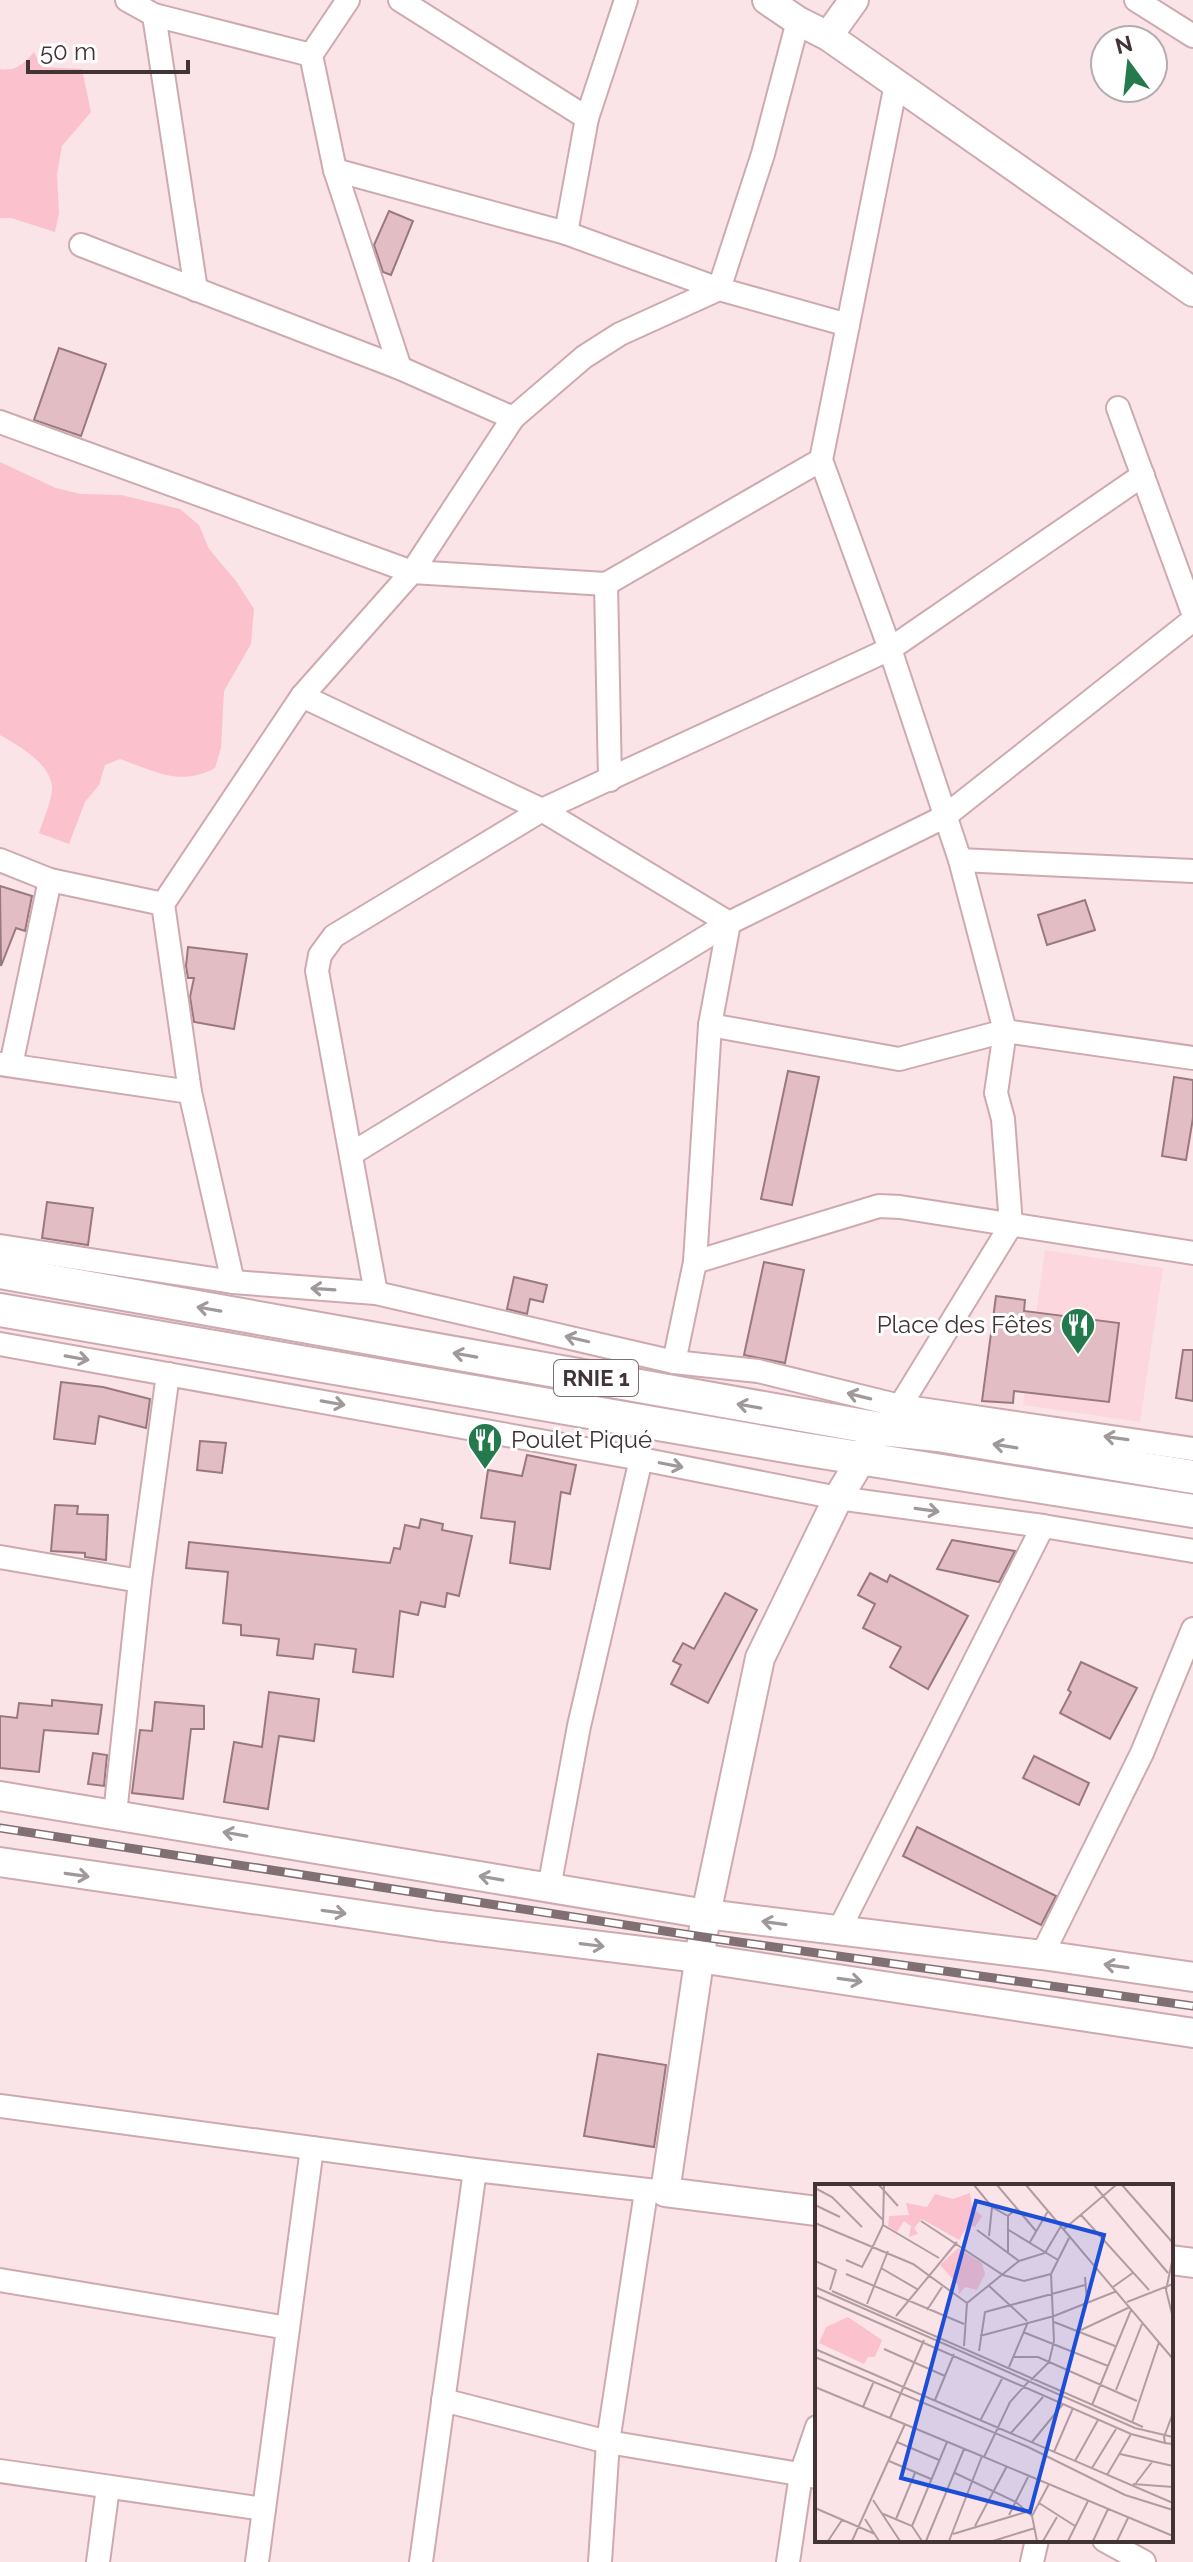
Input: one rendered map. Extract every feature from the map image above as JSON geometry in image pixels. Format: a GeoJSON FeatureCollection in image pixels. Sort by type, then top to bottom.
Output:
{"type":"FeatureCollection","features":[{"type":"Feature","properties":{"kind":"highway","name":"RNIE 1"},"geometry":{"type":"LineString","coordinates":[[0,1272],[890,1418],[938,1435],[1193,1477]]}},
{"type":"Feature","properties":{"kind":"highway","name":"RNIE 1"},"geometry":{"type":"LineString","coordinates":[[0,1310],[860,1458],[1193,1511]]}},
{"type":"Feature","properties":{"kind":"main road"},"geometry":{"type":"LineString","coordinates":[[767,0],[828,36],[1193,292]]}},
{"type":"Feature","properties":{"kind":"main road"},"geometry":{"type":"LineString","coordinates":[[828,36],[854,0]]}},
{"type":"Feature","properties":{"kind":"main road"},"geometry":{"type":"LineString","coordinates":[[815,2211],[655,2192],[706,1914],[760,1658],[838,1498],[860,1458],[890,1418]]}},
{"type":"Feature","properties":{"kind":"main road"},"geometry":{"type":"LineString","coordinates":[[0,1796],[706,1914],[1042,1955],[1193,1977]]}},
{"type":"Feature","properties":{"kind":"main road"},"geometry":{"type":"LineString","coordinates":[[0,1862],[437,1926],[699,1958],[1193,2033]]}},
{"type":"Feature","properties":{"kind":"main road"},"geometry":{"type":"LineString","coordinates":[[1173,2260],[1193,2263]]}},
{"type":"Feature","properties":{"kind":"street"},"geometry":{"type":"LineString","coordinates":[[127,0],[154,15],[311,55]]}},
{"type":"Feature","properties":{"kind":"street"},"geometry":{"type":"LineString","coordinates":[[348,0],[311,55],[335,170],[400,368]]}},
{"type":"Feature","properties":{"kind":"street"},"geometry":{"type":"LineString","coordinates":[[400,0],[587,118]]}},
{"type":"Feature","properties":{"kind":"street"},"geometry":{"type":"LineString","coordinates":[[566,233],[587,118],[626,0]]}},
{"type":"Feature","properties":{"kind":"street"},"geometry":{"type":"LineString","coordinates":[[1136,0],[1193,36]]}},
{"type":"Feature","properties":{"kind":"street"},"geometry":{"type":"LineString","coordinates":[[154,15],[196,290]]}},
{"type":"Feature","properties":{"kind":"street"},"geometry":{"type":"LineString","coordinates":[[233,1282],[190,1092],[163,904],[302,696],[412,572],[513,418],[584,357],[608,341],[646,320],[719,289],[763,154],[798,21]]}},
{"type":"Feature","properties":{"kind":"street"},"geometry":{"type":"LineString","coordinates":[[890,1418],[1011,1225],[1003,1119],[996,1093],[1005,1031],[960,860],[890,649],[821,460],[896,84]]}},
{"type":"Feature","properties":{"kind":"street"},"geometry":{"type":"LineString","coordinates":[[335,170],[566,233],[719,289],[848,325]]}},
{"type":"Feature","properties":{"kind":"street"},"geometry":{"type":"LineString","coordinates":[[81,245],[400,368],[513,418]]}},
{"type":"Feature","properties":{"kind":"street"},"geometry":{"type":"LineString","coordinates":[[1118,408],[1193,613]]}},
{"type":"Feature","properties":{"kind":"street"},"geometry":{"type":"LineString","coordinates":[[0,422],[412,572],[606,584],[821,460]]}},
{"type":"Feature","properties":{"kind":"street"},"geometry":{"type":"LineString","coordinates":[[376,1293],[317,971],[320,955],[334,936],[542,810],[890,649],[1143,475]]}},
{"type":"Feature","properties":{"kind":"street"},"geometry":{"type":"LineString","coordinates":[[606,584],[610,780]]}},
{"type":"Feature","properties":{"kind":"street"},"geometry":{"type":"LineString","coordinates":[[351,1154],[729,923],[944,817],[1193,620]]}},
{"type":"Feature","properties":{"kind":"street"},"geometry":{"type":"LineString","coordinates":[[302,696],[542,810],[729,923]]}},
{"type":"Feature","properties":{"kind":"street"},"geometry":{"type":"LineString","coordinates":[[0,860],[50,880],[163,904]]}},
{"type":"Feature","properties":{"kind":"street"},"geometry":{"type":"LineString","coordinates":[[960,860],[1193,871]]}},
{"type":"Feature","properties":{"kind":"street"},"geometry":{"type":"LineString","coordinates":[[50,880],[5,1065],[190,1092]]}},
{"type":"Feature","properties":{"kind":"street"},"geometry":{"type":"LineString","coordinates":[[674,1362],[695,1262],[710,1025],[729,923]]}},
{"type":"Feature","properties":{"kind":"street"},"geometry":{"type":"LineString","coordinates":[[710,1025],[899,1059],[1005,1031],[1193,1058]]}},
{"type":"Feature","properties":{"kind":"street"},"geometry":{"type":"LineString","coordinates":[[695,1262],[879,1206],[1193,1253]]}},
{"type":"Feature","properties":{"kind":"street"},"geometry":{"type":"LineString","coordinates":[[0,1246],[233,1282],[376,1293],[674,1362],[758,1371],[890,1418],[1193,1449]]}},
{"type":"Feature","properties":{"kind":"street"},"geometry":{"type":"LineString","coordinates":[[0,1344],[641,1459],[838,1498],[1043,1526],[1193,1551]]}},
{"type":"Feature","properties":{"kind":"street"},"geometry":{"type":"LineString","coordinates":[[115,1814],[140,1581],[168,1374]]}},
{"type":"Feature","properties":{"kind":"street"},"geometry":{"type":"LineString","coordinates":[[549,1888],[579,1726],[641,1459]]}},
{"type":"Feature","properties":{"kind":"street"},"geometry":{"type":"LineString","coordinates":[[838,1932],[1043,1526]]}},
{"type":"Feature","properties":{"kind":"street"},"geometry":{"type":"LineString","coordinates":[[0,1557],[140,1581]]}},
{"type":"Feature","properties":{"kind":"street"},"geometry":{"type":"LineString","coordinates":[[1042,1955],[1142,1753],[1193,1629]]}},
{"type":"Feature","properties":{"kind":"street"},"geometry":{"type":"LineString","coordinates":[[0,2106],[655,2192],[608,2442],[600,2562]]}},
{"type":"Feature","properties":{"kind":"street"},"geometry":{"type":"LineString","coordinates":[[257,2562],[312,2148]]}},
{"type":"Feature","properties":{"kind":"street"},"geometry":{"type":"LineString","coordinates":[[421,2562],[475,2170]]}},
{"type":"Feature","properties":{"kind":"street"},"geometry":{"type":"LineString","coordinates":[[0,2280],[288,2328]]}},
{"type":"Feature","properties":{"kind":"street"},"geometry":{"type":"LineString","coordinates":[[443,2400],[608,2442],[809,2476]]}},
{"type":"Feature","properties":{"kind":"street"},"geometry":{"type":"LineString","coordinates":[[788,2562],[815,2439]]}},
{"type":"Feature","properties":{"kind":"street"},"geometry":{"type":"LineString","coordinates":[[0,2471],[264,2509]]}},
{"type":"Feature","properties":{"kind":"street"},"geometry":{"type":"LineString","coordinates":[[98,2562],[108,2487]]}},
{"type":"Feature","properties":{"kind":"street"},"geometry":{"type":"LineString","coordinates":[[1032,2562],[1037,2542]]}},
{"type":"Feature","properties":{"kind":"street"},"geometry":{"type":"LineString","coordinates":[[1108,2542],[1144,2562]]}},
{"type":"Feature","properties":{"kind":"shaded area"},"geometry":{"type":"Polygon","coordinates":[[[34,52],[42,67],[82,69],[91,112],[62,146],[57,174],[59,213],[55,232],[11,218],[0,218],[0,69],[20,66],[34,52]]]}},
{"type":"Feature","properties":{"kind":"shaded area"},"geometry":{"type":"Polygon","coordinates":[[[0,462],[56,488],[81,494],[121,495],[180,509],[199,525],[209,549],[254,609],[251,644],[224,691],[221,748],[215,768],[202,774],[179,777],[120,759],[105,765],[99,785],[85,802],[69,844],[39,833],[52,789],[47,772],[33,757],[0,735],[0,462]]]}},
{"type":"Feature","properties":{"kind":"shaded area"},"geometry":{"type":"Polygon","coordinates":[[[1045,1250],[1163,1268],[1140,1422],[1023,1405],[1045,1250]]]}},
{"type":"Feature","properties":{"kind":"building"},"geometry":{"type":"Polygon","coordinates":[[[389,211],[413,221],[391,275],[383,272],[374,245],[389,211]]]}},
{"type":"Feature","properties":{"kind":"building"},"geometry":{"type":"Polygon","coordinates":[[[59,348],[106,364],[81,436],[34,420],[59,348]]]}},
{"type":"Feature","properties":{"kind":"building"},"geometry":{"type":"Polygon","coordinates":[[[0,886],[32,896],[25,931],[16,928],[1,966],[0,886]]]}},
{"type":"Feature","properties":{"kind":"building"},"geometry":{"type":"Polygon","coordinates":[[[1085,900],[1095,930],[1047,945],[1038,915],[1085,900]]]}},
{"type":"Feature","properties":{"kind":"building"},"geometry":{"type":"Polygon","coordinates":[[[188,947],[247,954],[234,1029],[194,1022],[190,997],[194,978],[188,978],[186,966],[188,947]]]}},
{"type":"Feature","properties":{"kind":"building"},"geometry":{"type":"Polygon","coordinates":[[[788,1071],[819,1077],[792,1205],[761,1199],[788,1071]]]}},
{"type":"Feature","properties":{"kind":"building"},"geometry":{"type":"Polygon","coordinates":[[[1174,1077],[1193,1080],[1193,1118],[1186,1160],[1162,1156],[1174,1077]]]}},
{"type":"Feature","properties":{"kind":"building"},"geometry":{"type":"Polygon","coordinates":[[[47,1202],[93,1208],[88,1245],[42,1238],[47,1202]]]}},
{"type":"Feature","properties":{"kind":"building"},"geometry":{"type":"Polygon","coordinates":[[[764,1262],[804,1270],[785,1363],[744,1355],[764,1262]]]}},
{"type":"Feature","properties":{"kind":"building"},"geometry":{"type":"Polygon","coordinates":[[[514,1277],[547,1285],[543,1302],[530,1299],[527,1314],[507,1309],[514,1277]]]}},
{"type":"Feature","properties":{"kind":"building"},"geometry":{"type":"Polygon","coordinates":[[[996,1296],[1025,1300],[1024,1311],[1119,1323],[1109,1402],[1014,1391],[1013,1403],[982,1401],[996,1296]]]}},
{"type":"Feature","properties":{"kind":"building"},"geometry":{"type":"Polygon","coordinates":[[[1183,1350],[1193,1350],[1193,1401],[1176,1398],[1183,1350]]]}},
{"type":"Feature","properties":{"kind":"building"},"geometry":{"type":"Polygon","coordinates":[[[61,1382],[103,1387],[150,1399],[146,1428],[99,1416],[95,1444],[54,1439],[61,1382]]]}},
{"type":"Feature","properties":{"kind":"building"},"geometry":{"type":"Polygon","coordinates":[[[200,1441],[226,1443],[222,1473],[197,1470],[200,1441]]]}},
{"type":"Feature","properties":{"kind":"building"},"geometry":{"type":"Polygon","coordinates":[[[527,1455],[576,1465],[570,1494],[561,1492],[550,1569],[510,1563],[515,1522],[481,1518],[488,1470],[522,1476],[527,1455]]]}},
{"type":"Feature","properties":{"kind":"building"},"geometry":{"type":"Polygon","coordinates":[[[55,1505],[78,1506],[77,1514],[108,1515],[106,1560],[85,1557],[85,1553],[51,1551],[55,1505]]]}},
{"type":"Feature","properties":{"kind":"building"},"geometry":{"type":"Polygon","coordinates":[[[421,1519],[443,1524],[442,1530],[472,1536],[459,1596],[447,1593],[445,1607],[421,1602],[418,1615],[400,1611],[393,1677],[353,1672],[356,1649],[315,1644],[313,1659],[277,1655],[279,1639],[241,1635],[241,1625],[223,1623],[228,1572],[186,1568],[189,1542],[390,1563],[394,1548],[400,1549],[405,1525],[419,1528],[421,1519]]]}},
{"type":"Feature","properties":{"kind":"building"},"geometry":{"type":"Polygon","coordinates":[[[952,1540],[1015,1551],[999,1582],[937,1569],[952,1540]]]}},
{"type":"Feature","properties":{"kind":"building"},"geometry":{"type":"Polygon","coordinates":[[[870,1573],[887,1582],[890,1575],[968,1616],[928,1689],[890,1667],[901,1647],[863,1628],[875,1604],[858,1595],[870,1573]]]}},
{"type":"Feature","properties":{"kind":"building"},"geometry":{"type":"Polygon","coordinates":[[[725,1593],[757,1610],[708,1703],[671,1684],[681,1665],[673,1661],[683,1643],[694,1649],[725,1593]]]}},
{"type":"Feature","properties":{"kind":"building"},"geometry":{"type":"Polygon","coordinates":[[[1081,1662],[1137,1688],[1110,1739],[1060,1713],[1081,1662]]]}},
{"type":"Feature","properties":{"kind":"building"},"geometry":{"type":"Polygon","coordinates":[[[269,1692],[319,1699],[314,1741],[279,1736],[268,1809],[224,1802],[234,1742],[262,1747],[269,1692]]]}},
{"type":"Feature","properties":{"kind":"building"},"geometry":{"type":"Polygon","coordinates":[[[52,1700],[102,1705],[98,1734],[44,1730],[39,1772],[0,1768],[0,1716],[17,1718],[19,1703],[52,1706],[52,1700]]]}},
{"type":"Feature","properties":{"kind":"building"},"geometry":{"type":"Polygon","coordinates":[[[155,1702],[204,1706],[204,1729],[191,1729],[183,1799],[132,1793],[140,1730],[152,1731],[155,1702]]]}},
{"type":"Feature","properties":{"kind":"building"},"geometry":{"type":"Polygon","coordinates":[[[93,1753],[107,1755],[104,1786],[88,1784],[93,1753]]]}},
{"type":"Feature","properties":{"kind":"building"},"geometry":{"type":"Polygon","coordinates":[[[1034,1756],[1089,1783],[1079,1805],[1023,1778],[1034,1756]]]}},
{"type":"Feature","properties":{"kind":"building"},"geometry":{"type":"Polygon","coordinates":[[[917,1827],[1056,1896],[1041,1925],[903,1856],[917,1827]]]}},
{"type":"Feature","properties":{"kind":"building"},"geometry":{"type":"Polygon","coordinates":[[[598,2054],[666,2065],[654,2147],[584,2136],[598,2054]]]}},
{"type":"Feature","properties":{"kind":"railway"},"geometry":{"type":"LineString","coordinates":[[0,1828],[703,1937],[1193,2006]]}},
{"type":"Feature","properties":{"kind":"place","name":"Place des Fêtes"},"geometry":{"type":"Point","coordinates":[1078,1356]}},
{"type":"Feature","properties":{"kind":"place","name":"Poulet Piqué"},"geometry":{"type":"Point","coordinates":[485,1471]}}]}
